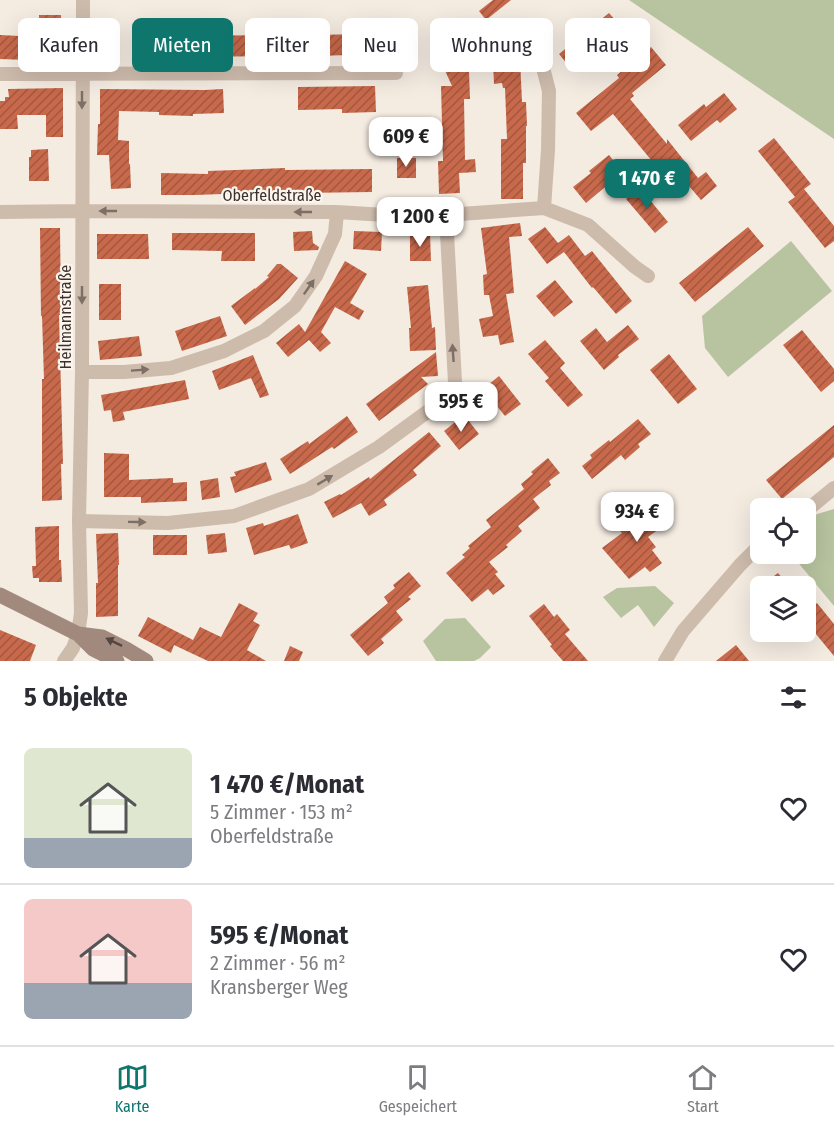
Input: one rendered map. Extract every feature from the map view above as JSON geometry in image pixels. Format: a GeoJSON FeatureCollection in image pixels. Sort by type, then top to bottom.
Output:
{"type":"FeatureCollection","features":[{"type":"Feature","properties":{"kind":"street","name":"Heilmannstraße"},"geometry":{"type":"LineString","coordinates":[[78,634],[81,613],[79,521],[82,372],[83,0]]}},
{"type":"Feature","properties":{"kind":"street"},"geometry":{"type":"LineString","coordinates":[[544,72],[549,91],[544,208]]}},
{"type":"Feature","properties":{"kind":"street"},"geometry":{"type":"LineString","coordinates":[[0,74],[396,73]]}},
{"type":"Feature","properties":{"kind":"street","name":"Oberfeldstraße"},"geometry":{"type":"LineString","coordinates":[[0,212],[337,212],[446,215],[544,208],[588,225],[648,276]]}},
{"type":"Feature","properties":{"kind":"street"},"geometry":{"type":"LineString","coordinates":[[82,372],[124,372],[171,368],[224,351],[264,331],[295,306],[316,276],[335,234],[337,212]]}},
{"type":"Feature","properties":{"kind":"street"},"geometry":{"type":"LineString","coordinates":[[79,521],[168,523],[234,516],[309,489],[379,447],[453,393],[455,382],[446,215]]}},
{"type":"Feature","properties":{"kind":"street"},"geometry":{"type":"LineString","coordinates":[[816,503],[834,488]]}},
{"type":"Feature","properties":{"kind":"street"},"geometry":{"type":"LineString","coordinates":[[665,661],[683,632],[750,555]]}},
{"type":"Feature","properties":{"kind":"street"},"geometry":{"type":"LineString","coordinates":[[0,595],[78,634],[93,649],[117,661]]}},
{"type":"Feature","properties":{"kind":"street"},"geometry":{"type":"LineString","coordinates":[[64,661],[73,648],[78,634]]}},
{"type":"Feature","properties":{"kind":"street"},"geometry":{"type":"LineString","coordinates":[[78,634],[102,637],[146,661]]}},
{"type":"Feature","properties":{"kind":"green space"},"geometry":{"type":"Polygon","coordinates":[[[629,0],[834,0],[834,139],[629,0]]]}},
{"type":"Feature","properties":{"kind":"green space"},"geometry":{"type":"Polygon","coordinates":[[[791,241],[832,291],[728,377],[705,348],[702,316],[791,241]]]}},
{"type":"Feature","properties":{"kind":"green space"},"geometry":{"type":"Polygon","coordinates":[[[834,509],[834,606],[816,584],[816,576],[809,576],[799,564],[816,564],[816,514],[834,509]]]}},
{"type":"Feature","properties":{"kind":"green space"},"geometry":{"type":"Polygon","coordinates":[[[655,586],[674,603],[654,627],[638,605],[621,618],[603,597],[617,588],[655,586]]]}},
{"type":"Feature","properties":{"kind":"green space"},"geometry":{"type":"Polygon","coordinates":[[[465,618],[491,647],[474,661],[436,661],[423,641],[445,619],[465,618]]]}},
{"type":"Feature","properties":{"kind":"building"},"geometry":{"type":"Polygon","coordinates":[[[493,0],[511,0],[488,18],[484,18],[479,11],[493,0]]]}},
{"type":"Feature","properties":{"kind":"building"},"geometry":{"type":"Polygon","coordinates":[[[609,13],[613,18],[603,18],[609,13]]]}},
{"type":"Feature","properties":{"kind":"building"},"geometry":{"type":"Polygon","coordinates":[[[39,15],[61,15],[61,18],[39,18],[39,15]]]}},
{"type":"Feature","properties":{"kind":"building"},"geometry":{"type":"Polygon","coordinates":[[[342,34],[342,55],[330,56],[330,35],[342,34]]]}},
{"type":"Feature","properties":{"kind":"building"},"geometry":{"type":"Polygon","coordinates":[[[0,35],[18,36],[18,60],[0,59],[0,35]]]}},
{"type":"Feature","properties":{"kind":"building"},"geometry":{"type":"Polygon","coordinates":[[[245,35],[245,56],[233,57],[233,36],[245,35]]]}},
{"type":"Feature","properties":{"kind":"building"},"geometry":{"type":"Polygon","coordinates":[[[650,48],[666,65],[632,93],[634,96],[630,99],[667,144],[667,139],[698,178],[706,172],[717,186],[701,200],[689,186],[682,192],[654,159],[652,161],[613,114],[591,131],[576,113],[619,78],[617,75],[621,72],[650,72],[650,48]]]}},
{"type":"Feature","properties":{"kind":"building"},"geometry":{"type":"Polygon","coordinates":[[[565,49],[565,61],[559,54],[565,49]]]}},
{"type":"Feature","properties":{"kind":"building"},"geometry":{"type":"Polygon","coordinates":[[[446,72],[469,72],[470,99],[464,99],[465,160],[475,159],[476,172],[459,173],[460,193],[439,194],[438,161],[443,161],[441,86],[452,86],[446,72]]]}},
{"type":"Feature","properties":{"kind":"building"},"geometry":{"type":"Polygon","coordinates":[[[493,72],[521,72],[522,102],[526,102],[527,126],[526,163],[523,163],[523,199],[501,199],[501,139],[507,139],[505,88],[502,83],[494,84],[493,72]]]}},
{"type":"Feature","properties":{"kind":"building"},"geometry":{"type":"Polygon","coordinates":[[[375,86],[376,112],[342,113],[342,109],[298,110],[298,87],[375,86]]]}},
{"type":"Feature","properties":{"kind":"building"},"geometry":{"type":"Polygon","coordinates":[[[63,88],[63,137],[46,137],[46,115],[17,115],[18,129],[0,129],[0,101],[5,101],[5,97],[9,97],[8,89],[63,88]]]}},
{"type":"Feature","properties":{"kind":"building"},"geometry":{"type":"Polygon","coordinates":[[[100,89],[223,89],[224,113],[193,114],[193,116],[119,111],[118,140],[129,141],[131,188],[111,189],[109,155],[97,155],[100,89]]]}},
{"type":"Feature","properties":{"kind":"building"},"geometry":{"type":"Polygon","coordinates":[[[724,93],[737,109],[720,123],[717,120],[691,141],[678,125],[704,104],[706,107],[724,93]]]}},
{"type":"Feature","properties":{"kind":"building"},"geometry":{"type":"Polygon","coordinates":[[[774,138],[811,184],[804,189],[834,226],[834,241],[825,248],[788,202],[795,197],[758,151],[774,138]]]}},
{"type":"Feature","properties":{"kind":"building"},"geometry":{"type":"Polygon","coordinates":[[[48,149],[49,181],[29,181],[31,150],[48,149]]]}},
{"type":"Feature","properties":{"kind":"building"},"geometry":{"type":"Polygon","coordinates":[[[609,155],[623,172],[586,203],[573,187],[609,155]]]}},
{"type":"Feature","properties":{"kind":"building"},"geometry":{"type":"Polygon","coordinates":[[[397,158],[416,158],[416,178],[397,178],[397,158]]]}},
{"type":"Feature","properties":{"kind":"building"},"geometry":{"type":"Polygon","coordinates":[[[285,168],[285,170],[372,169],[372,192],[299,193],[299,191],[161,195],[161,173],[208,174],[208,171],[285,168]]]}},
{"type":"Feature","properties":{"kind":"building"},"geometry":{"type":"Polygon","coordinates":[[[640,188],[668,222],[655,233],[626,199],[640,188]]]}},
{"type":"Feature","properties":{"kind":"building"},"geometry":{"type":"Polygon","coordinates":[[[520,223],[522,236],[509,237],[514,293],[506,294],[514,342],[500,345],[498,335],[483,337],[479,319],[493,316],[489,295],[484,295],[483,275],[487,274],[481,228],[520,223]]]}},
{"type":"Feature","properties":{"kind":"building"},"geometry":{"type":"Polygon","coordinates":[[[545,227],[558,243],[569,235],[585,256],[592,251],[632,301],[616,314],[564,252],[547,264],[528,239],[545,227]]]}},
{"type":"Feature","properties":{"kind":"building"},"geometry":{"type":"Polygon","coordinates":[[[748,227],[764,246],[695,302],[679,283],[748,227]]]}},
{"type":"Feature","properties":{"kind":"building"},"geometry":{"type":"Polygon","coordinates":[[[40,228],[60,228],[61,315],[59,315],[63,464],[61,464],[62,500],[42,501],[42,379],[44,379],[40,228]]]}},
{"type":"Feature","properties":{"kind":"building"},"geometry":{"type":"Polygon","coordinates":[[[312,231],[313,243],[319,247],[318,250],[294,251],[293,232],[312,231]]]}},
{"type":"Feature","properties":{"kind":"building"},"geometry":{"type":"Polygon","coordinates":[[[354,231],[382,232],[381,251],[353,249],[354,231]]]}},
{"type":"Feature","properties":{"kind":"building"},"geometry":{"type":"Polygon","coordinates":[[[172,233],[255,233],[255,261],[221,261],[222,251],[172,250],[172,233]]]}},
{"type":"Feature","properties":{"kind":"building"},"geometry":{"type":"Polygon","coordinates":[[[97,234],[148,234],[149,259],[97,259],[97,234]]]}},
{"type":"Feature","properties":{"kind":"building"},"geometry":{"type":"Polygon","coordinates":[[[430,234],[431,261],[410,261],[410,235],[430,234]]]}},
{"type":"Feature","properties":{"kind":"building"},"geometry":{"type":"Polygon","coordinates":[[[345,261],[367,274],[350,303],[364,311],[359,320],[335,307],[321,332],[331,343],[320,352],[309,340],[288,357],[276,343],[299,324],[305,332],[345,261]]]}},
{"type":"Feature","properties":{"kind":"building"},"geometry":{"type":"Polygon","coordinates":[[[277,264],[281,264],[298,278],[279,299],[245,325],[231,306],[269,277],[267,276],[277,264]]]}},
{"type":"Feature","properties":{"kind":"building"},"geometry":{"type":"Polygon","coordinates":[[[555,280],[573,302],[554,317],[536,296],[555,280]]]}},
{"type":"Feature","properties":{"kind":"building"},"geometry":{"type":"Polygon","coordinates":[[[99,284],[121,284],[121,320],[99,320],[99,284]]]}},
{"type":"Feature","properties":{"kind":"building"},"geometry":{"type":"Polygon","coordinates":[[[428,285],[432,328],[435,327],[436,350],[410,351],[409,328],[411,328],[407,287],[428,285]]]}},
{"type":"Feature","properties":{"kind":"building"},"geometry":{"type":"Polygon","coordinates":[[[220,316],[227,336],[182,351],[175,331],[220,316]]]}},
{"type":"Feature","properties":{"kind":"building"},"geometry":{"type":"Polygon","coordinates":[[[628,325],[639,339],[618,355],[619,357],[604,370],[580,341],[596,328],[607,342],[628,325]]]}},
{"type":"Feature","properties":{"kind":"building"},"geometry":{"type":"Polygon","coordinates":[[[802,330],[834,369],[834,381],[821,392],[783,345],[802,330]]]}},
{"type":"Feature","properties":{"kind":"building"},"geometry":{"type":"Polygon","coordinates":[[[139,336],[142,356],[100,360],[98,341],[139,336]]]}},
{"type":"Feature","properties":{"kind":"building"},"geometry":{"type":"Polygon","coordinates":[[[545,340],[565,363],[560,368],[583,395],[568,407],[545,381],[549,378],[528,354],[545,340]]]}},
{"type":"Feature","properties":{"kind":"building"},"geometry":{"type":"Polygon","coordinates":[[[436,352],[438,376],[421,377],[428,384],[379,421],[366,404],[436,352]]]}},
{"type":"Feature","properties":{"kind":"building"},"geometry":{"type":"Polygon","coordinates":[[[669,354],[697,389],[678,404],[650,370],[669,354]]]}},
{"type":"Feature","properties":{"kind":"building"},"geometry":{"type":"Polygon","coordinates":[[[253,355],[269,395],[260,398],[251,378],[219,390],[212,371],[253,355]]]}},
{"type":"Feature","properties":{"kind":"building"},"geometry":{"type":"Polygon","coordinates":[[[499,376],[521,404],[505,416],[483,389],[499,376]]]}},
{"type":"Feature","properties":{"kind":"building"},"geometry":{"type":"Polygon","coordinates":[[[185,380],[189,399],[123,412],[125,420],[113,422],[111,410],[104,411],[101,395],[185,380]]]}},
{"type":"Feature","properties":{"kind":"building"},"geometry":{"type":"Polygon","coordinates":[[[464,415],[479,434],[459,450],[444,431],[464,415]]]}},
{"type":"Feature","properties":{"kind":"building"},"geometry":{"type":"Polygon","coordinates":[[[347,416],[358,432],[334,449],[332,447],[290,474],[280,459],[308,441],[309,444],[347,416]]]}},
{"type":"Feature","properties":{"kind":"building"},"geometry":{"type":"Polygon","coordinates":[[[638,419],[651,434],[638,444],[640,447],[625,460],[621,455],[592,479],[582,466],[592,458],[590,455],[638,419]]]}},
{"type":"Feature","properties":{"kind":"building"},"geometry":{"type":"Polygon","coordinates":[[[834,425],[834,457],[783,498],[766,480],[834,425]]]}},
{"type":"Feature","properties":{"kind":"building"},"geometry":{"type":"Polygon","coordinates":[[[429,432],[441,446],[413,470],[417,475],[384,500],[387,505],[369,516],[361,503],[333,518],[324,502],[341,495],[369,477],[370,479],[429,432]]]}},
{"type":"Feature","properties":{"kind":"building"},"geometry":{"type":"Polygon","coordinates":[[[104,453],[129,454],[129,480],[173,478],[173,483],[187,482],[187,501],[141,503],[141,497],[104,497],[104,453]]]}},
{"type":"Feature","properties":{"kind":"building"},"geometry":{"type":"Polygon","coordinates":[[[548,458],[560,473],[549,481],[551,485],[533,499],[540,508],[518,526],[522,531],[506,545],[508,547],[489,562],[498,572],[495,574],[505,586],[493,595],[488,589],[472,602],[446,573],[465,557],[462,555],[470,548],[468,546],[491,527],[486,520],[524,489],[521,484],[548,458]]]}},
{"type":"Feature","properties":{"kind":"building"},"geometry":{"type":"Polygon","coordinates":[[[266,462],[272,480],[235,493],[230,477],[236,476],[234,472],[266,462]]]}},
{"type":"Feature","properties":{"kind":"building"},"geometry":{"type":"Polygon","coordinates":[[[218,478],[220,497],[202,500],[200,481],[218,478]]]}},
{"type":"Feature","properties":{"kind":"building"},"geometry":{"type":"Polygon","coordinates":[[[652,504],[667,523],[648,537],[656,547],[652,550],[662,563],[650,572],[645,567],[629,579],[602,548],[622,533],[619,529],[627,523],[625,521],[635,513],[637,516],[652,504]]]}},
{"type":"Feature","properties":{"kind":"building"},"geometry":{"type":"Polygon","coordinates":[[[298,514],[308,543],[291,549],[289,545],[254,555],[246,528],[263,523],[264,526],[298,514]]]}},
{"type":"Feature","properties":{"kind":"building"},"geometry":{"type":"Polygon","coordinates":[[[59,526],[59,560],[61,560],[62,582],[39,582],[39,578],[33,578],[32,566],[36,566],[35,527],[59,526]]]}},
{"type":"Feature","properties":{"kind":"building"},"geometry":{"type":"Polygon","coordinates":[[[118,533],[118,616],[96,617],[96,583],[98,583],[96,534],[118,533]]]}},
{"type":"Feature","properties":{"kind":"building"},"geometry":{"type":"Polygon","coordinates":[[[225,533],[227,552],[208,554],[206,535],[225,533]]]}},
{"type":"Feature","properties":{"kind":"building"},"geometry":{"type":"Polygon","coordinates":[[[153,535],[187,535],[187,555],[153,555],[153,535]]]}},
{"type":"Feature","properties":{"kind":"building"},"geometry":{"type":"Polygon","coordinates":[[[409,572],[421,586],[408,597],[411,599],[396,611],[403,620],[381,639],[384,643],[368,656],[350,635],[388,603],[384,597],[395,588],[393,585],[409,572]]]}},
{"type":"Feature","properties":{"kind":"building"},"geometry":{"type":"Polygon","coordinates":[[[239,603],[258,613],[253,621],[260,625],[247,650],[266,661],[208,661],[174,645],[171,653],[138,636],[148,617],[193,640],[200,627],[221,637],[239,603]]]}},
{"type":"Feature","properties":{"kind":"building"},"geometry":{"type":"Polygon","coordinates":[[[544,604],[554,617],[557,614],[570,630],[565,634],[588,661],[563,661],[550,646],[552,645],[529,616],[544,604]]]}},
{"type":"Feature","properties":{"kind":"building"},"geometry":{"type":"Polygon","coordinates":[[[816,604],[834,624],[834,656],[816,634],[816,604]]]}},
{"type":"Feature","properties":{"kind":"building"},"geometry":{"type":"Polygon","coordinates":[[[0,630],[36,645],[30,661],[0,661],[0,630]]]}},
{"type":"Feature","properties":{"kind":"building"},"geometry":{"type":"Polygon","coordinates":[[[736,645],[749,661],[716,661],[736,645]]]}},
{"type":"Feature","properties":{"kind":"building"},"geometry":{"type":"Polygon","coordinates":[[[290,646],[303,652],[299,661],[284,661],[290,646]]]}}]}
